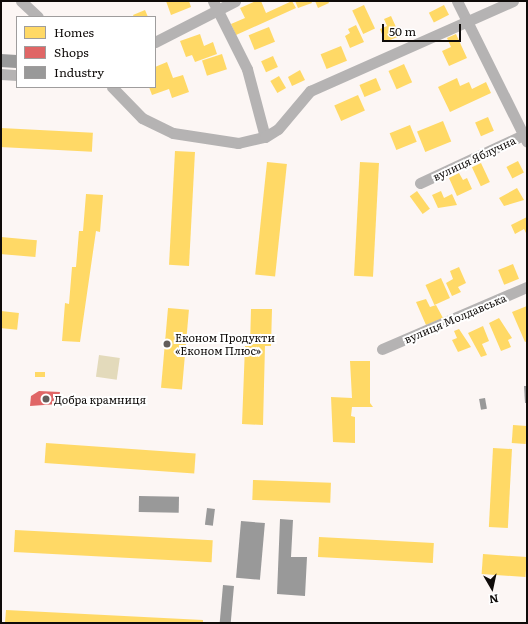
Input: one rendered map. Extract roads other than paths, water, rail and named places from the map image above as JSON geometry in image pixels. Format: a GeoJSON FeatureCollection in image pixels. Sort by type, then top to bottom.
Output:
{"type":"FeatureCollection","features":[{"type":"Feature","properties":{"kind":"street"},"geometry":{"type":"LineString","coordinates":[[20,1],[37,16]]}},
{"type":"Feature","properties":{"kind":"street"},"geometry":{"type":"LineString","coordinates":[[156,41],[215,5],[234,1]]}},
{"type":"Feature","properties":{"kind":"street"},"geometry":{"type":"LineString","coordinates":[[457,1],[526,137]]}},
{"type":"Feature","properties":{"kind":"street"},"geometry":{"type":"LineString","coordinates":[[113,88],[142,118],[172,133],[238,143],[265,137],[278,129],[310,91],[513,1]]}},
{"type":"Feature","properties":{"kind":"street"},"geometry":{"type":"LineString","coordinates":[[215,5],[247,69],[265,137]]}},
{"type":"Feature","properties":{"kind":"street"},"geometry":{"type":"LineString","coordinates":[[1,74],[16,75]]}},
{"type":"Feature","properties":{"kind":"street","name":"вулиця Яблучна"},"geometry":{"type":"LineString","coordinates":[[420,183],[526,137]]}},
{"type":"Feature","properties":{"kind":"street","name":"вулиця Молдавська"},"geometry":{"type":"LineString","coordinates":[[382,349],[527,287]]}},
{"type":"Feature","properties":{"kind":"place","name":"Економ Продукти «Економ Плюс»"},"geometry":{"type":"Point","coordinates":[167,344]}},
{"type":"Feature","properties":{"kind":"place","name":"Добра крамниця"},"geometry":{"type":"Point","coordinates":[46,399]}}]}
